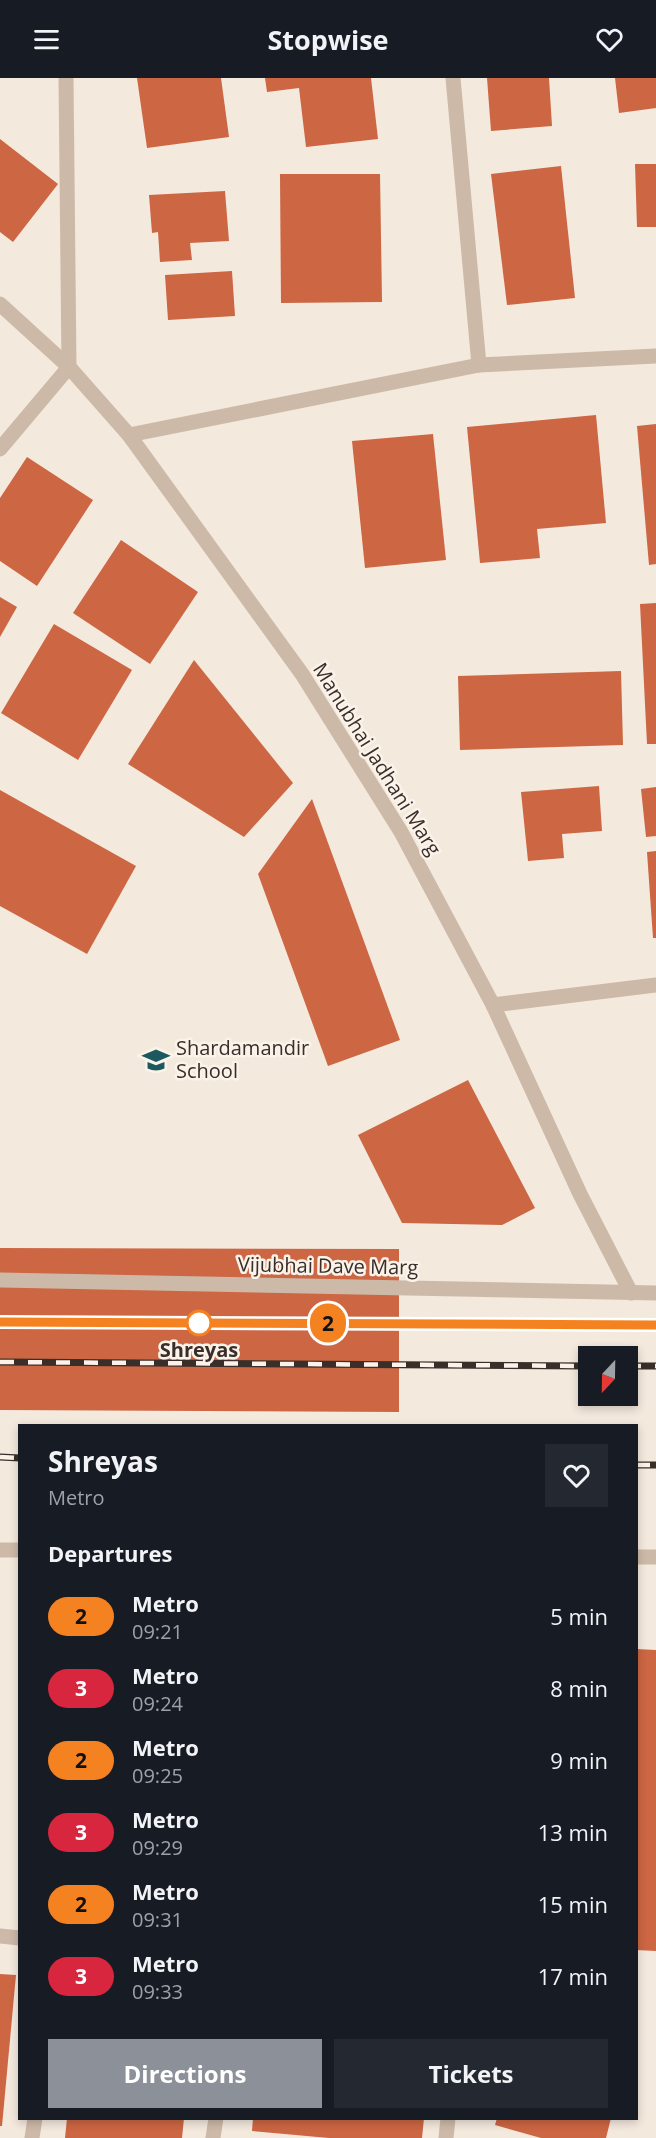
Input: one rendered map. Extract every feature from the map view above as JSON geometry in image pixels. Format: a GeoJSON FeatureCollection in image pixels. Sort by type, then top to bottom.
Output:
{"type":"FeatureCollection","features":[{"type":"Feature","properties":{"kind":"street"},"geometry":{"type":"LineString","coordinates":[[0,449],[69,367],[66,78]]}},
{"type":"Feature","properties":{"kind":"street"},"geometry":{"type":"LineString","coordinates":[[453,78],[479,365]]}},
{"type":"Feature","properties":{"kind":"street","name":"Manubhai Jadhani Marg"},"geometry":{"type":"LineString","coordinates":[[0,304],[69,367],[129,435],[308,684],[401,832],[493,1005],[580,1194],[631,1293]]}},
{"type":"Feature","properties":{"kind":"street"},"geometry":{"type":"LineString","coordinates":[[129,435],[479,365],[656,356]]}},
{"type":"Feature","properties":{"kind":"street"},"geometry":{"type":"LineString","coordinates":[[493,1005],[656,985]]}},
{"type":"Feature","properties":{"kind":"street","name":"Vijubhai Dave Marg"},"geometry":{"type":"LineString","coordinates":[[0,1280],[656,1293]]}},
{"type":"Feature","properties":{"kind":"street"},"geometry":{"type":"LineString","coordinates":[[0,1550],[18,1550]]}},
{"type":"Feature","properties":{"kind":"street"},"geometry":{"type":"LineString","coordinates":[[638,1557],[656,1557]]}},
{"type":"Feature","properties":{"kind":"street"},"geometry":{"type":"LineString","coordinates":[[0,1936],[18,1938]]}},
{"type":"Feature","properties":{"kind":"street"},"geometry":{"type":"LineString","coordinates":[[33,2138],[35,2120]]}},
{"type":"Feature","properties":{"kind":"street"},"geometry":{"type":"LineString","coordinates":[[213,2138],[216,2120]]}},
{"type":"Feature","properties":{"kind":"street"},"geometry":{"type":"LineString","coordinates":[[446,2138],[448,2120]]}},
{"type":"Feature","properties":{"kind":"building"},"geometry":{"type":"Polygon","coordinates":[[[137,78],[221,78],[229,137],[147,148],[137,78]]]}},
{"type":"Feature","properties":{"kind":"building"},"geometry":{"type":"Polygon","coordinates":[[[265,78],[371,78],[378,139],[306,147],[299,88],[267,92],[265,78]]]}},
{"type":"Feature","properties":{"kind":"building"},"geometry":{"type":"Polygon","coordinates":[[[487,78],[549,78],[552,126],[491,131],[487,78]]]}},
{"type":"Feature","properties":{"kind":"building"},"geometry":{"type":"Polygon","coordinates":[[[615,78],[656,78],[656,108],[619,113],[615,78]]]}},
{"type":"Feature","properties":{"kind":"building"},"geometry":{"type":"Polygon","coordinates":[[[0,139],[58,184],[13,242],[0,232],[0,139]]]}},
{"type":"Feature","properties":{"kind":"building"},"geometry":{"type":"Polygon","coordinates":[[[635,164],[656,164],[656,227],[637,227],[635,164]]]}},
{"type":"Feature","properties":{"kind":"building"},"geometry":{"type":"Polygon","coordinates":[[[561,166],[575,298],[507,305],[491,174],[561,166]]]}},
{"type":"Feature","properties":{"kind":"building"},"geometry":{"type":"Polygon","coordinates":[[[280,174],[380,174],[382,302],[281,303],[280,174]]]}},
{"type":"Feature","properties":{"kind":"building"},"geometry":{"type":"Polygon","coordinates":[[[225,191],[229,241],[190,243],[192,260],[160,262],[158,232],[152,233],[149,195],[225,191]]]}},
{"type":"Feature","properties":{"kind":"building"},"geometry":{"type":"Polygon","coordinates":[[[232,271],[235,316],[168,320],[165,275],[232,271]]]}},
{"type":"Feature","properties":{"kind":"building"},"geometry":{"type":"Polygon","coordinates":[[[596,415],[606,523],[537,529],[540,558],[480,563],[467,427],[596,415]]]}},
{"type":"Feature","properties":{"kind":"building"},"geometry":{"type":"Polygon","coordinates":[[[656,424],[656,564],[649,565],[637,426],[656,424]]]}},
{"type":"Feature","properties":{"kind":"building"},"geometry":{"type":"Polygon","coordinates":[[[433,434],[446,560],[365,568],[352,441],[433,434]]]}},
{"type":"Feature","properties":{"kind":"building"},"geometry":{"type":"Polygon","coordinates":[[[27,457],[93,500],[37,586],[0,561],[0,498],[27,457]]]}},
{"type":"Feature","properties":{"kind":"building"},"geometry":{"type":"Polygon","coordinates":[[[121,540],[198,592],[150,664],[73,613],[121,540]]]}},
{"type":"Feature","properties":{"kind":"building"},"geometry":{"type":"Polygon","coordinates":[[[0,597],[17,607],[0,637],[0,597]]]}},
{"type":"Feature","properties":{"kind":"building"},"geometry":{"type":"Polygon","coordinates":[[[656,603],[656,744],[647,744],[640,604],[656,603]]]}},
{"type":"Feature","properties":{"kind":"building"},"geometry":{"type":"Polygon","coordinates":[[[54,624],[132,670],[78,760],[1,713],[54,624]]]}},
{"type":"Feature","properties":{"kind":"building"},"geometry":{"type":"Polygon","coordinates":[[[194,660],[293,783],[244,837],[128,764],[194,660]]]}},
{"type":"Feature","properties":{"kind":"building"},"geometry":{"type":"Polygon","coordinates":[[[621,671],[623,745],[460,750],[458,676],[621,671]]]}},
{"type":"Feature","properties":{"kind":"building"},"geometry":{"type":"Polygon","coordinates":[[[599,786],[602,831],[562,834],[564,858],[528,861],[521,792],[599,786]]]}},
{"type":"Feature","properties":{"kind":"building"},"geometry":{"type":"Polygon","coordinates":[[[656,787],[656,836],[646,837],[641,789],[656,787]]]}},
{"type":"Feature","properties":{"kind":"building"},"geometry":{"type":"Polygon","coordinates":[[[0,790],[136,866],[87,954],[0,906],[0,790]]]}},
{"type":"Feature","properties":{"kind":"building"},"geometry":{"type":"Polygon","coordinates":[[[312,799],[400,1040],[328,1066],[258,874],[312,799]]]}},
{"type":"Feature","properties":{"kind":"building"},"geometry":{"type":"Polygon","coordinates":[[[656,851],[656,938],[653,938],[647,852],[656,851]]]}},
{"type":"Feature","properties":{"kind":"building"},"geometry":{"type":"Polygon","coordinates":[[[468,1080],[535,1208],[502,1225],[402,1223],[358,1135],[468,1080]]]}},
{"type":"Feature","properties":{"kind":"building","name":"Shreyas"},"geometry":{"type":"Polygon","coordinates":[[[0,1248],[399,1249],[399,1412],[0,1410],[0,1248]]]}},
{"type":"Feature","properties":{"kind":"building"},"geometry":{"type":"Polygon","coordinates":[[[638,1649],[656,1650],[656,1951],[638,1950],[638,1649]]]}},
{"type":"Feature","properties":{"kind":"building"},"geometry":{"type":"Polygon","coordinates":[[[0,1974],[16,1975],[2,2126],[0,2126],[0,1974]]]}},
{"type":"Feature","properties":{"kind":"building"},"geometry":{"type":"Polygon","coordinates":[[[67,2120],[184,2120],[182,2138],[65,2138],[67,2120]]]}},
{"type":"Feature","properties":{"kind":"building"},"geometry":{"type":"Polygon","coordinates":[[[253,2120],[424,2120],[422,2138],[329,2138],[252,2131],[253,2120]]]}},
{"type":"Feature","properties":{"kind":"building"},"geometry":{"type":"Polygon","coordinates":[[[496,2120],[610,2120],[606,2138],[541,2138],[495,2125],[496,2120]]]}},
{"type":"Feature","properties":{"kind":"railway"},"geometry":{"type":"LineString","coordinates":[[0,1322],[656,1325]]}},
{"type":"Feature","properties":{"kind":"railway"},"geometry":{"type":"LineString","coordinates":[[0,1362],[578,1366]]}},
{"type":"Feature","properties":{"kind":"railway"},"geometry":{"type":"LineString","coordinates":[[638,1366],[656,1366]]}},
{"type":"Feature","properties":{"kind":"railway"},"geometry":{"type":"LineString","coordinates":[[0,1457],[18,1458]]}},
{"type":"Feature","properties":{"kind":"railway"},"geometry":{"type":"LineString","coordinates":[[638,1465],[656,1465]]}},
{"type":"Feature","properties":{"kind":"metro line","name":"2"},"geometry":{"type":"LineString","coordinates":[[0,1322],[656,1325]]}},
{"type":"Feature","properties":{"kind":"place","name":"Shardamandir School"},"geometry":{"type":"Point","coordinates":[156,1060]}},
{"type":"Feature","properties":{"kind":"place","name":"Shreyas"},"geometry":{"type":"Point","coordinates":[199,1323]}}]}
